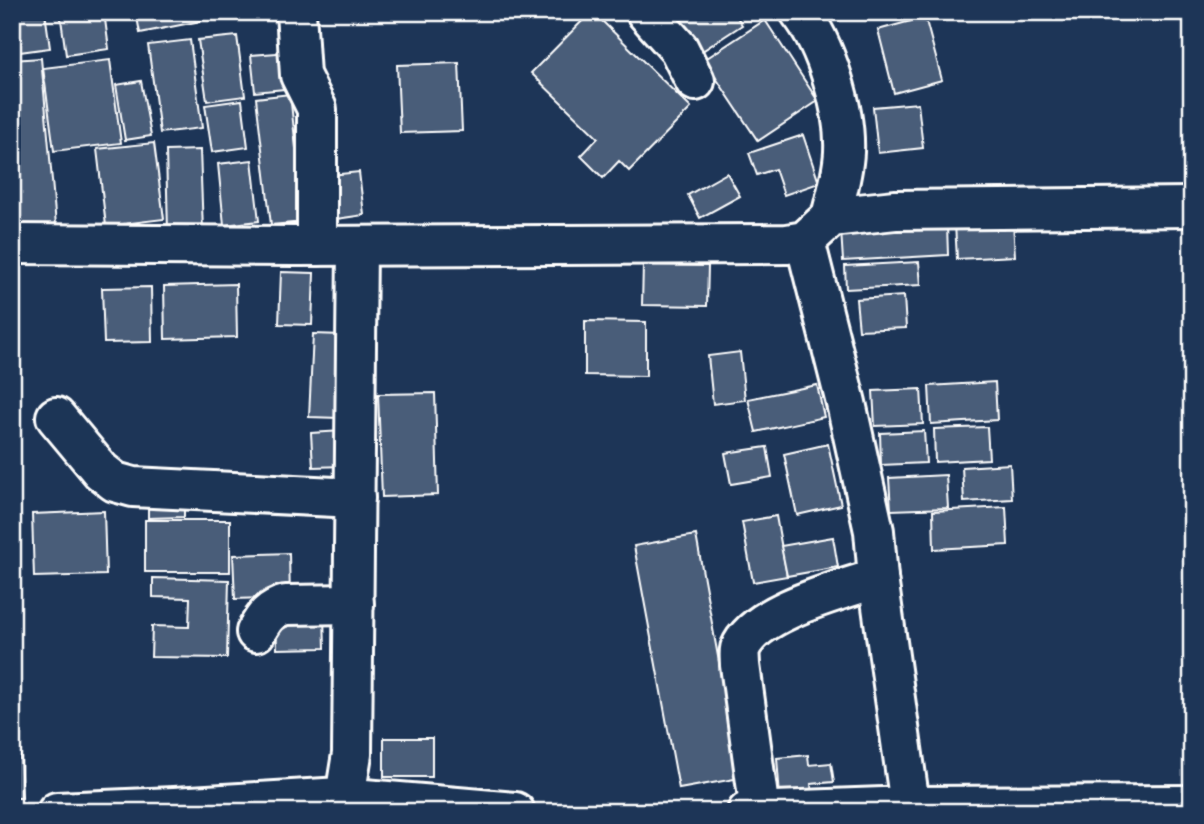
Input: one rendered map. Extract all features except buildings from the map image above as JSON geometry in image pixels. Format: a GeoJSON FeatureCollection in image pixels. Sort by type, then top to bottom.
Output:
{"type":"FeatureCollection","features":[{"type":"Feature","properties":{"kind":"street"},"geometry":{"type":"LineString","coordinates":[[296,12],[300,75],[317,109],[317,246]]}},
{"type":"Feature","properties":{"kind":"street"},"geometry":{"type":"LineString","coordinates":[[646,12],[679,49],[695,81]]}},
{"type":"Feature","properties":{"kind":"street"},"geometry":{"type":"LineString","coordinates":[[800,12],[811,25],[824,51],[838,106],[844,150],[818,229],[846,403],[874,531],[878,578],[911,809]]}},
{"type":"Feature","properties":{"kind":"street"},"geometry":{"type":"LineString","coordinates":[[12,244],[787,244],[818,229],[895,210],[1192,207]]}},
{"type":"Feature","properties":{"kind":"street"},"geometry":{"type":"LineString","coordinates":[[338,804],[347,785],[352,754],[358,246]]}},
{"type":"Feature","properties":{"kind":"street"},"geometry":{"type":"LineString","coordinates":[[56,417],[101,471],[115,482],[133,487],[355,498]]}},
{"type":"Feature","properties":{"kind":"street"},"geometry":{"type":"LineString","coordinates":[[760,811],[740,650],[755,629],[787,609],[878,578]]}},
{"type":"Feature","properties":{"kind":"street"},"geometry":{"type":"LineString","coordinates":[[256,632],[266,614],[277,607],[354,604]]}},
{"type":"Feature","properties":{"kind":"street"},"geometry":{"type":"LineString","coordinates":[[57,812],[338,804],[515,812]]}},
{"type":"Feature","properties":{"kind":"street"},"geometry":{"type":"LineString","coordinates":[[747,812],[1192,805]]}}]}
